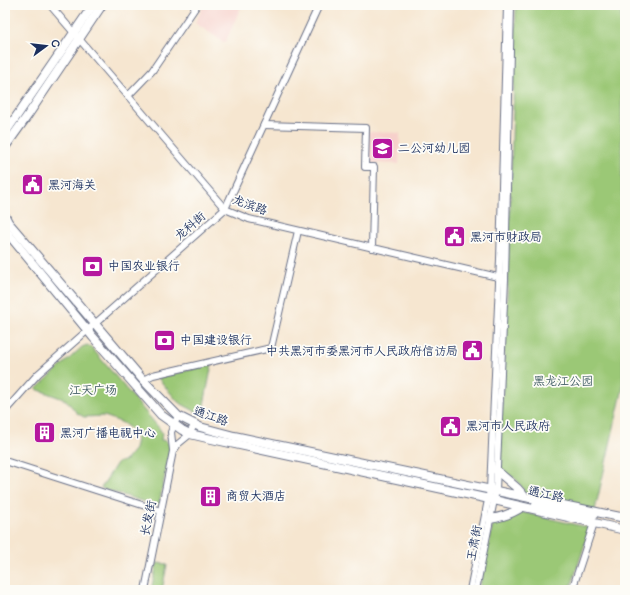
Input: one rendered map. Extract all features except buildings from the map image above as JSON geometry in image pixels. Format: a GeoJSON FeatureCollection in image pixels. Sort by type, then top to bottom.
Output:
{"type":"FeatureCollection","features":[{"type":"Feature","properties":{"kind":"main road"},"geometry":{"type":"LineString","coordinates":[[5,147],[28,115],[93,5]]}},
{"type":"Feature","properties":{"kind":"main road"},"geometry":{"type":"LineString","coordinates":[[5,133],[76,36],[102,5]]}},
{"type":"Feature","properties":{"kind":"main road","name":"通江路"},"geometry":{"type":"LineString","coordinates":[[5,216],[8,222],[143,380],[178,416],[194,425],[234,436],[596,520]]}},
{"type":"Feature","properties":{"kind":"main road","name":"通江路"},"geometry":{"type":"LineString","coordinates":[[5,230],[161,415],[174,425],[190,434],[285,456],[492,495]]}},
{"type":"Feature","properties":{"kind":"main road"},"geometry":{"type":"LineString","coordinates":[[496,470],[524,496]]}},
{"type":"Feature","properties":{"kind":"main road"},"geometry":{"type":"LineString","coordinates":[[492,495],[524,496],[625,530]]}},
{"type":"Feature","properties":{"kind":"main road"},"geometry":{"type":"LineString","coordinates":[[492,495],[522,507],[596,520],[625,523]]}},
{"type":"Feature","properties":{"kind":"main road"},"geometry":{"type":"LineString","coordinates":[[490,520],[516,511],[522,507]]}},
{"type":"Feature","properties":{"kind":"main road"},"geometry":{"type":"LineString","coordinates":[[596,520],[625,518]]}},
{"type":"Feature","properties":{"kind":"street","name":"龙滨路"},"geometry":{"type":"LineString","coordinates":[[50,5],[225,209],[249,220],[502,278]]}},
{"type":"Feature","properties":{"kind":"street"},"geometry":{"type":"LineString","coordinates":[[128,96],[152,71],[197,5]]}},
{"type":"Feature","properties":{"kind":"street","name":"龙科街"},"geometry":{"type":"LineString","coordinates":[[5,411],[38,374],[225,209],[319,5]]}},
{"type":"Feature","properties":{"kind":"street"},"geometry":{"type":"LineString","coordinates":[[470,590],[492,495],[496,470],[511,5],[498,5]]}},
{"type":"Feature","properties":{"kind":"street"},"geometry":{"type":"LineString","coordinates":[[492,495],[502,278],[507,5]]}},
{"type":"Feature","properties":{"kind":"street"},"geometry":{"type":"LineString","coordinates":[[264,125],[366,128],[365,167],[374,167],[372,248]]}},
{"type":"Feature","properties":{"kind":"street"},"geometry":{"type":"LineString","coordinates":[[143,380],[153,375],[271,348],[298,231]]}},
{"type":"Feature","properties":{"kind":"street","name":"长发街"},"geometry":{"type":"LineString","coordinates":[[145,590],[173,451],[171,432],[178,416]]}},
{"type":"Feature","properties":{"kind":"street"},"geometry":{"type":"LineString","coordinates":[[173,451],[178,444],[190,434],[194,425]]}},
{"type":"Feature","properties":{"kind":"street"},"geometry":{"type":"LineString","coordinates":[[5,461],[161,511]]}},
{"type":"Feature","properties":{"kind":"street","name":"王肃街"},"geometry":{"type":"LineString","coordinates":[[476,590],[490,520],[492,495]]}},
{"type":"Feature","properties":{"kind":"street"},"geometry":{"type":"LineString","coordinates":[[572,590],[596,520]]}},
{"type":"Feature","properties":{"kind":"shaded area"},"geometry":{"type":"Polygon","coordinates":[[[204,5],[242,5],[225,43],[195,23],[204,5]]]}},
{"type":"Feature","properties":{"kind":"shaded area","name":"二公河幼儿园"},"geometry":{"type":"Polygon","coordinates":[[[368,132],[400,133],[399,164],[367,163],[368,132]]]}},
{"type":"Feature","properties":{"kind":"green space","name":"黑龙江公园"},"geometry":{"type":"Polygon","coordinates":[[[516,5],[621,5],[623,388],[595,510],[525,494],[517,480],[499,467],[508,276],[516,5]]]}},
{"type":"Feature","properties":{"kind":"green space","name":"江天广场"},"geometry":{"type":"Polygon","coordinates":[[[87,345],[91,347],[159,428],[162,433],[161,440],[166,441],[170,445],[159,504],[154,505],[101,488],[117,463],[126,460],[135,449],[137,439],[135,432],[123,423],[104,416],[84,417],[77,413],[66,400],[36,389],[82,347],[87,345]]]}},
{"type":"Feature","properties":{"kind":"green space"},"geometry":{"type":"Polygon","coordinates":[[[212,364],[202,415],[178,402],[158,378],[212,364]]]}},
{"type":"Feature","properties":{"kind":"green space"},"geometry":{"type":"Polygon","coordinates":[[[522,512],[590,528],[570,590],[479,590],[493,524],[498,521],[510,520],[522,512]]]}},
{"type":"Feature","properties":{"kind":"green space"},"geometry":{"type":"Polygon","coordinates":[[[157,563],[167,565],[162,590],[151,590],[157,563]]]}},
{"type":"Feature","properties":{"kind":"place","name":"二公河幼儿园"},"geometry":{"type":"Point","coordinates":[383,148]}},
{"type":"Feature","properties":{"kind":"place","name":"黑河海关"},"geometry":{"type":"Point","coordinates":[33,185]}},
{"type":"Feature","properties":{"kind":"place","name":"黑河市财政局"},"geometry":{"type":"Point","coordinates":[455,237]}},
{"type":"Feature","properties":{"kind":"place","name":"中国农业银行"},"geometry":{"type":"Point","coordinates":[93,266]}},
{"type":"Feature","properties":{"kind":"place","name":"中国建设银行"},"geometry":{"type":"Point","coordinates":[164,340]}},
{"type":"Feature","properties":{"kind":"place","name":"中共黑河市委黑河市人民政府信访局"},"geometry":{"type":"Point","coordinates":[473,351]}},
{"type":"Feature","properties":{"kind":"place","name":"黑河市人民政府"},"geometry":{"type":"Point","coordinates":[450,426]}},
{"type":"Feature","properties":{"kind":"place","name":"黑河广播电视中心"},"geometry":{"type":"Point","coordinates":[45,433]}},
{"type":"Feature","properties":{"kind":"place","name":"商贸大酒店"},"geometry":{"type":"Point","coordinates":[211,496]}}]}
